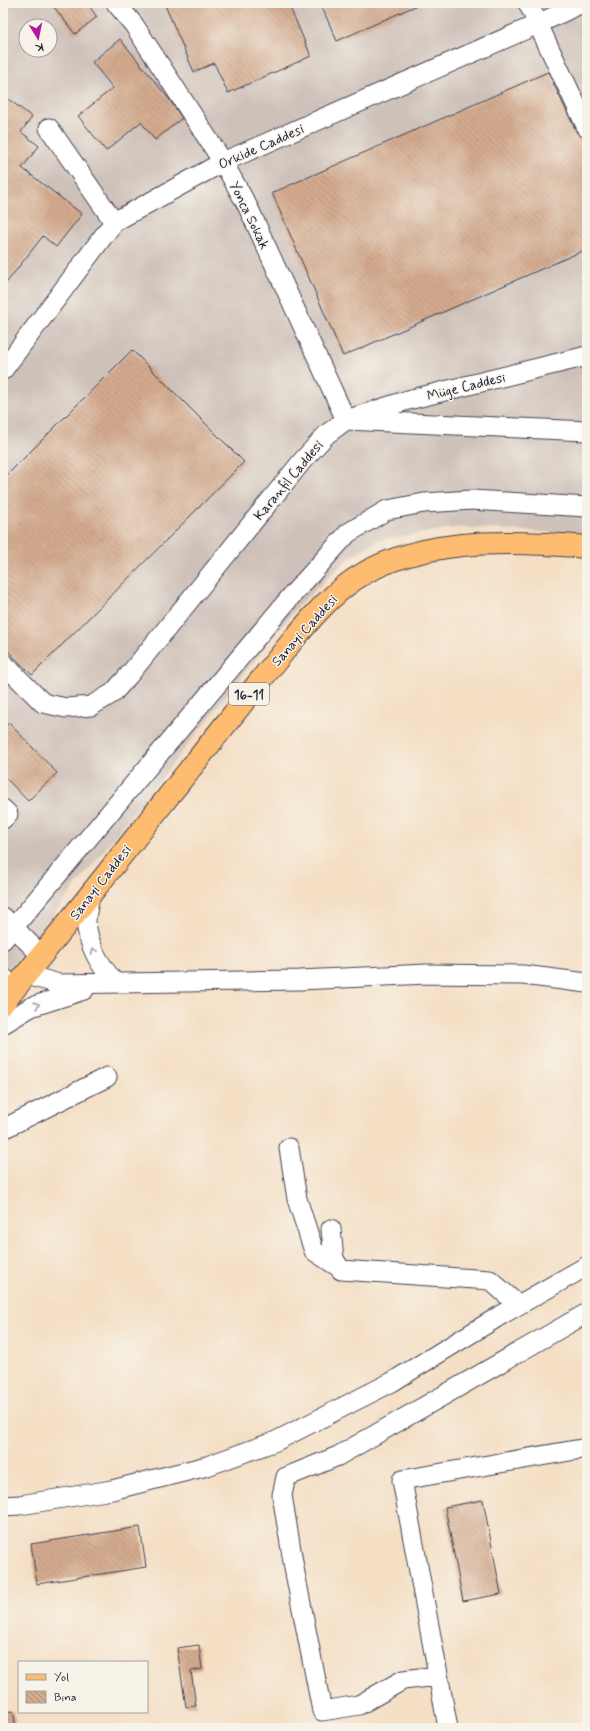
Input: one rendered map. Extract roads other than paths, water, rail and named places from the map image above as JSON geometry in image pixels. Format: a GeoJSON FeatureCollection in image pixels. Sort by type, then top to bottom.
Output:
{"type":"FeatureCollection","features":[{"type":"Feature","properties":{"kind":"main road","name":"Sanayi Caddesi"},"geometry":{"type":"LineString","coordinates":[[12,986],[42,956],[173,788],[293,640],[313,616],[344,586],[379,565],[405,555],[438,548],[520,543],[587,547]]}},
{"type":"Feature","properties":{"kind":"lane","name":"Yonca Sokak"},"geometry":{"type":"LineString","coordinates":[[116,3],[134,25],[223,162],[248,207],[346,420]]}},
{"type":"Feature","properties":{"kind":"lane"},"geometry":{"type":"LineString","coordinates":[[528,3],[587,128]]}},
{"type":"Feature","properties":{"kind":"lane","name":"Orkide Caddesi"},"geometry":{"type":"LineString","coordinates":[[3,370],[114,222],[223,162],[538,24],[582,3]]}},
{"type":"Feature","properties":{"kind":"lane"},"geometry":{"type":"LineString","coordinates":[[49,128],[114,222]]}},
{"type":"Feature","properties":{"kind":"lane","name":"Müge Caddesi"},"geometry":{"type":"LineString","coordinates":[[346,420],[408,400],[587,356]]}},
{"type":"Feature","properties":{"kind":"lane"},"geometry":{"type":"LineString","coordinates":[[346,420],[587,431]]}},
{"type":"Feature","properties":{"kind":"lane","name":"Karanfil Caddesi"},"geometry":{"type":"LineString","coordinates":[[3,663],[42,703],[66,708],[91,706],[113,693],[129,676],[303,460],[327,434],[346,420]]}},
{"type":"Feature","properties":{"kind":"lane"},"geometry":{"type":"LineString","coordinates":[[42,956],[7,928],[293,594],[348,533],[387,510],[424,503],[472,500],[587,507]]}},
{"type":"Feature","properties":{"kind":"lane"},"geometry":{"type":"LineString","coordinates":[[3,809],[8,814],[3,819]]}},
{"type":"Feature","properties":{"kind":"lane"},"geometry":{"type":"LineString","coordinates":[[91,894],[86,920],[89,939],[98,962],[115,983]]}},
{"type":"Feature","properties":{"kind":"lane"},"geometry":{"type":"LineString","coordinates":[[12,986],[300,980],[427,974],[523,975],[587,983]]}},
{"type":"Feature","properties":{"kind":"lane"},"geometry":{"type":"LineString","coordinates":[[3,1024],[30,1007],[66,994],[115,983]]}},
{"type":"Feature","properties":{"kind":"lane"},"geometry":{"type":"LineString","coordinates":[[3,1129],[107,1077]]}},
{"type":"Feature","properties":{"kind":"lane"},"geometry":{"type":"LineString","coordinates":[[289,1148],[297,1199],[314,1251],[341,1270],[490,1280],[518,1305]]}},
{"type":"Feature","properties":{"kind":"lane"},"geometry":{"type":"LineString","coordinates":[[330,1229],[334,1259],[340,1268]]}},
{"type":"Feature","properties":{"kind":"lane"},"geometry":{"type":"LineString","coordinates":[[3,1506],[112,1490],[207,1466],[276,1441],[392,1382],[518,1305],[587,1266]]}},
{"type":"Feature","properties":{"kind":"lane"},"geometry":{"type":"LineString","coordinates":[[438,1676],[403,1680],[359,1705],[322,1711],[294,1568],[282,1495],[286,1477],[338,1456],[587,1312]]}},
{"type":"Feature","properties":{"kind":"lane"},"geometry":{"type":"LineString","coordinates":[[448,1728],[402,1480],[587,1448]]}}]}
